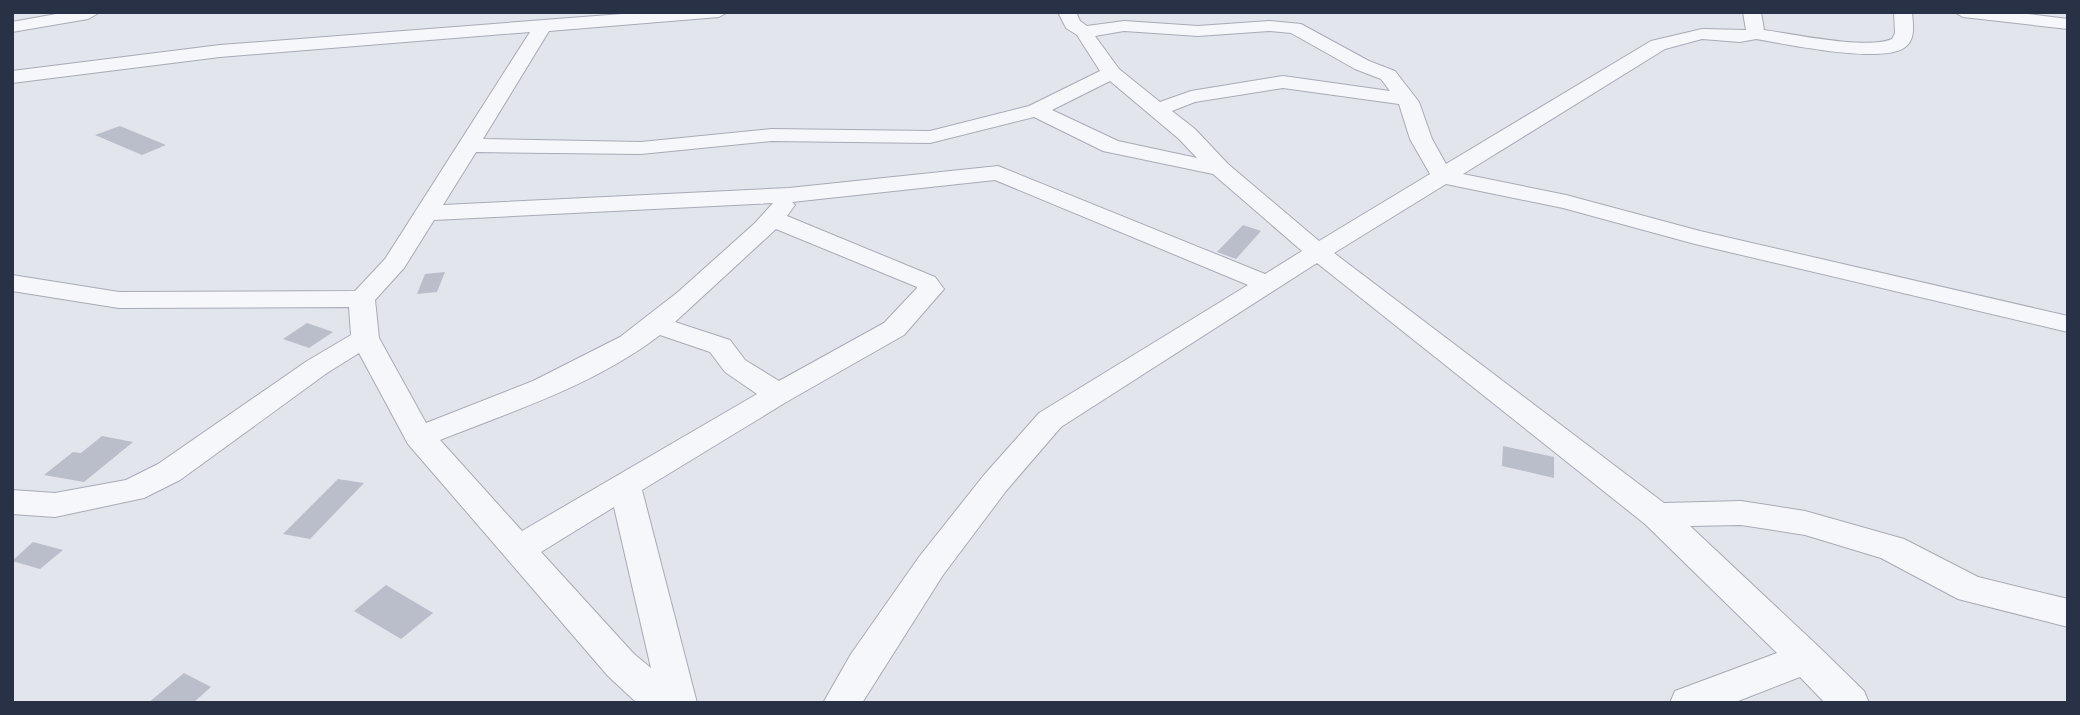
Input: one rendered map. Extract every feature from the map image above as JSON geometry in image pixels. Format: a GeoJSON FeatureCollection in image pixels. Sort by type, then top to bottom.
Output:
{"type":"FeatureCollection","features":[{"type":"Feature","properties":{"kind":"street"},"geometry":{"type":"LineString","coordinates":[[12,77],[220,51],[549,22],[719,12]]}},
{"type":"Feature","properties":{"kind":"street"},"geometry":{"type":"LineString","coordinates":[[842,703],[932,566],[995,483],[1050,420],[1318,252],[1536,122],[1616,68],[1658,45],[1702,34],[1740,37],[1754,23],[1865,49],[1880,48],[1902,42],[1906,35],[1903,12]]}},
{"type":"Feature","properties":{"kind":"street"},"geometry":{"type":"LineString","coordinates":[[1963,12],[2068,24]]}},
{"type":"Feature","properties":{"kind":"street"},"geometry":{"type":"LineString","coordinates":[[12,27],[88,15]]}},
{"type":"Feature","properties":{"kind":"street"},"geometry":{"type":"LineString","coordinates":[[549,22],[395,262],[362,299],[365,338],[419,437],[621,664],[664,703]]}},
{"type":"Feature","properties":{"kind":"street"},"geometry":{"type":"LineString","coordinates":[[1076,22],[1112,73],[1187,134],[1220,169],[1318,252],[1657,515],[1850,703]]}},
{"type":"Feature","properties":{"kind":"street"},"geometry":{"type":"LineString","coordinates":[[1076,22],[1198,31],[1269,26],[1295,28],[1362,65],[1388,75],[1407,99],[1421,139],[1442,176],[1566,202],[1695,237],[2068,324]]}},
{"type":"Feature","properties":{"kind":"street"},"geometry":{"type":"LineString","coordinates":[[469,145],[641,148],[771,135],[943,135],[1036,110],[1112,73]]}},
{"type":"Feature","properties":{"kind":"street"},"geometry":{"type":"LineString","coordinates":[[1157,110],[1191,97],[1283,82],[1407,99]]}},
{"type":"Feature","properties":{"kind":"street"},"geometry":{"type":"LineString","coordinates":[[1036,110],[1111,146],[1220,169]]}},
{"type":"Feature","properties":{"kind":"street"},"geometry":{"type":"LineString","coordinates":[[426,213],[781,207],[992,173],[1004,174],[1268,284]]}},
{"type":"Feature","properties":{"kind":"street"},"geometry":{"type":"LineString","coordinates":[[419,437],[566,376],[616,351],[655,324],[781,207]]}},
{"type":"Feature","properties":{"kind":"street"},"geometry":{"type":"LineString","coordinates":[[517,550],[778,394],[894,329],[931,289],[926,282],[781,207]]}},
{"type":"Feature","properties":{"kind":"street"},"geometry":{"type":"LineString","coordinates":[[14,287],[119,300],[362,299]]}},
{"type":"Feature","properties":{"kind":"street"},"geometry":{"type":"LineString","coordinates":[[655,324],[720,346],[735,366],[778,394]]}},
{"type":"Feature","properties":{"kind":"street"},"geometry":{"type":"LineString","coordinates":[[12,502],[55,505],[133,490],[169,472],[317,367],[365,338]]}},
{"type":"Feature","properties":{"kind":"street"},"geometry":{"type":"LineString","coordinates":[[625,487],[678,703]]}},
{"type":"Feature","properties":{"kind":"street"},"geometry":{"type":"LineString","coordinates":[[1657,515],[1741,513],[1805,523],[1892,548],[1970,589],[2068,613]]}},
{"type":"Feature","properties":{"kind":"street"},"geometry":{"type":"LineString","coordinates":[[1689,703],[1806,658]]}},
{"type":"Feature","properties":{"kind":"building"},"geometry":{"type":"Polygon","coordinates":[[[120,126],[166,145],[142,155],[95,135],[120,126]]]}},
{"type":"Feature","properties":{"kind":"building"},"geometry":{"type":"Polygon","coordinates":[[[1243,225],[1261,231],[1236,259],[1217,252],[1243,225]]]}},
{"type":"Feature","properties":{"kind":"building"},"geometry":{"type":"Polygon","coordinates":[[[445,272],[437,292],[417,294],[425,274],[445,272]]]}},
{"type":"Feature","properties":{"kind":"building"},"geometry":{"type":"Polygon","coordinates":[[[307,323],[333,332],[309,348],[283,339],[307,323]]]}},
{"type":"Feature","properties":{"kind":"building"},"geometry":{"type":"Polygon","coordinates":[[[102,436],[133,442],[84,482],[44,475],[73,452],[81,453],[102,436]]]}},
{"type":"Feature","properties":{"kind":"building"},"geometry":{"type":"Polygon","coordinates":[[[1503,446],[1554,457],[1554,478],[1502,466],[1503,446]]]}},
{"type":"Feature","properties":{"kind":"building"},"geometry":{"type":"Polygon","coordinates":[[[338,479],[364,483],[310,539],[283,534],[338,479]]]}},
{"type":"Feature","properties":{"kind":"building"},"geometry":{"type":"Polygon","coordinates":[[[33,542],[63,550],[40,569],[12,561],[33,542]]]}},
{"type":"Feature","properties":{"kind":"building"},"geometry":{"type":"Polygon","coordinates":[[[386,585],[433,613],[401,639],[354,611],[386,585]]]}},
{"type":"Feature","properties":{"kind":"building"},"geometry":{"type":"Polygon","coordinates":[[[184,673],[211,687],[193,703],[148,703],[184,673]]]}}]}
